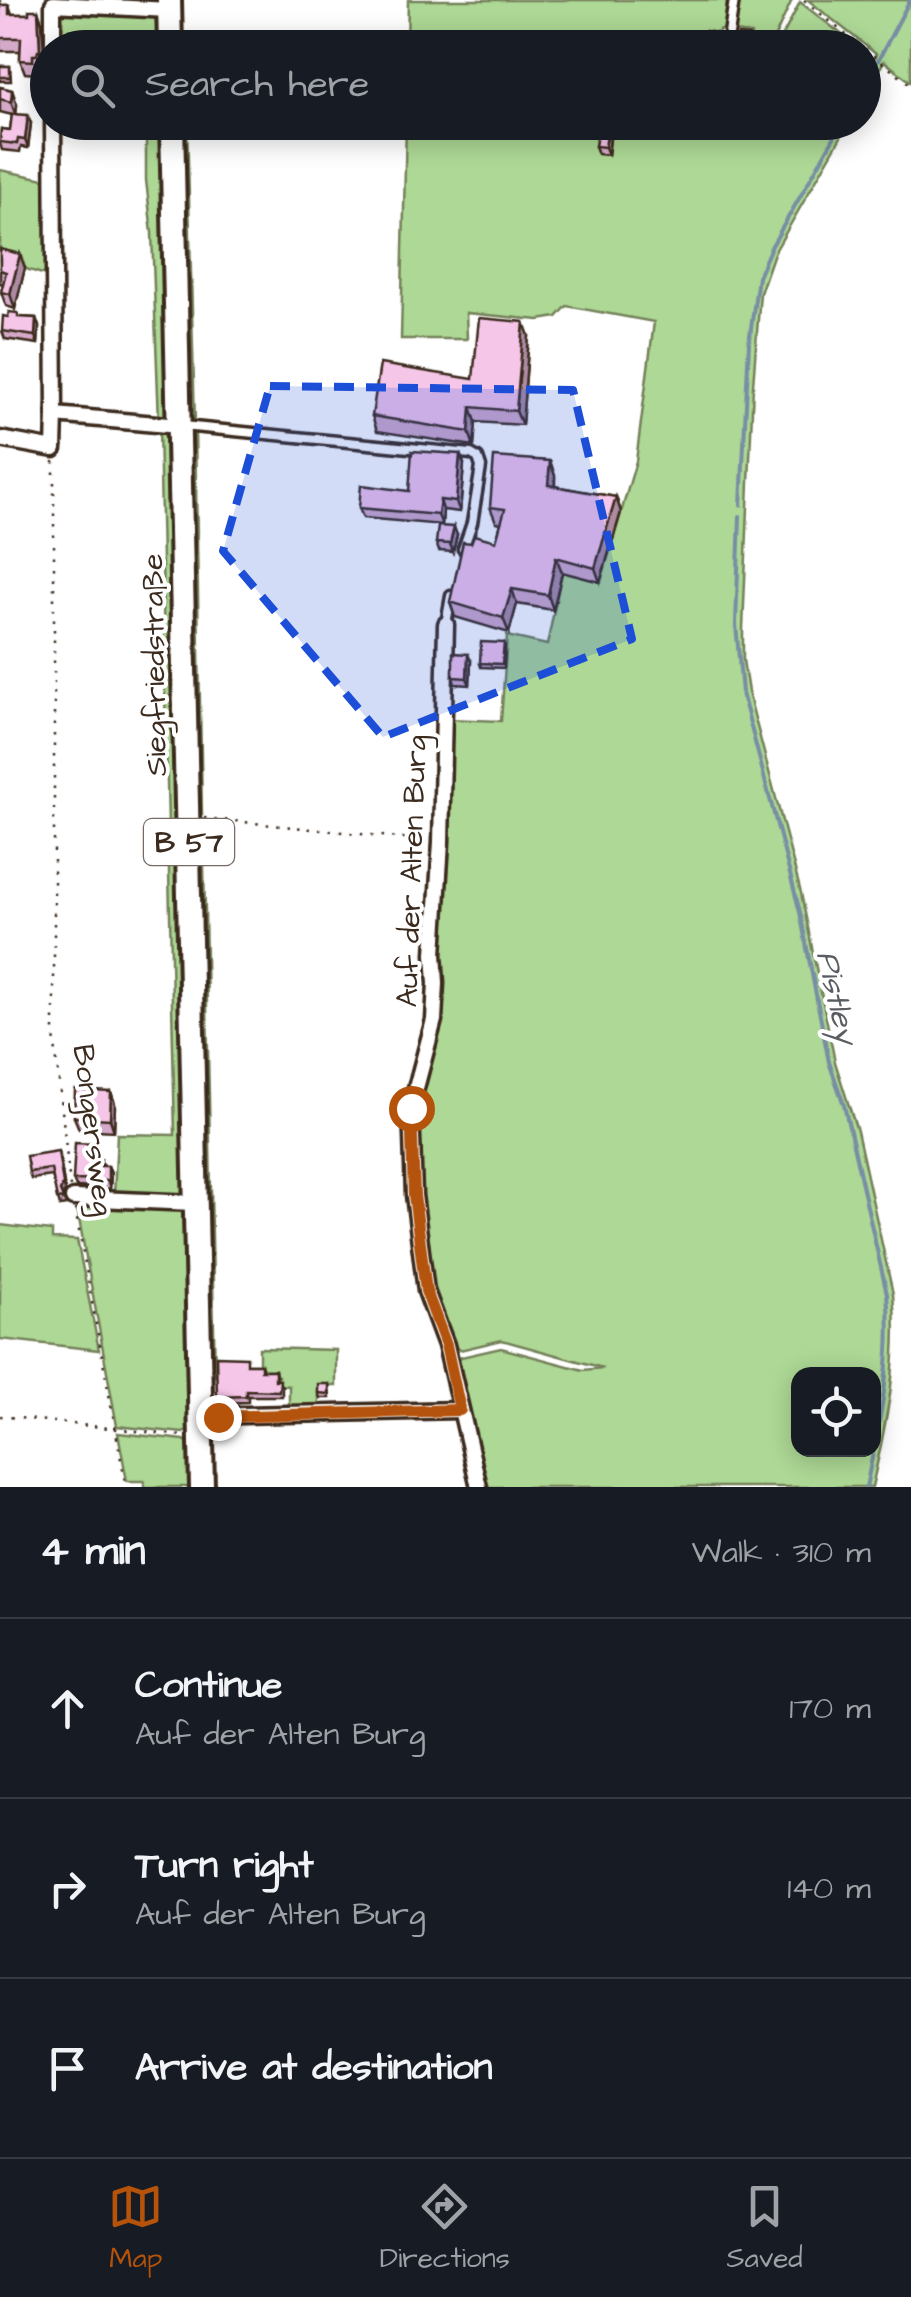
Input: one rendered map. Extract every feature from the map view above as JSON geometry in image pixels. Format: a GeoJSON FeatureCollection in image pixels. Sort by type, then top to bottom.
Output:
{"type":"FeatureCollection","features":[{"type":"Feature","properties":{"kind":"main road"},"geometry":{"type":"LineString","coordinates":[[169,5],[170,30]]}},
{"type":"Feature","properties":{"kind":"main road","name":"B 57"},"geometry":{"type":"LineString","coordinates":[[172,140],[179,426]]}},
{"type":"Feature","properties":{"kind":"main road","name":"Siegfriedstraße"},"geometry":{"type":"LineString","coordinates":[[179,426],[202,1487]]}},
{"type":"Feature","properties":{"kind":"street"},"geometry":{"type":"LineString","coordinates":[[53,30],[53,4],[169,5]]}},
{"type":"Feature","properties":{"kind":"street"},"geometry":{"type":"LineString","coordinates":[[0,440],[54,449],[53,140]]}},
{"type":"Feature","properties":{"kind":"street"},"geometry":{"type":"LineString","coordinates":[[56,415],[179,426]]}},
{"type":"Feature","properties":{"kind":"street","name":"Auf der Alten Burg"},"geometry":{"type":"LineString","coordinates":[[446,624],[434,1020],[411,1108],[414,1195],[426,1291],[446,1345],[480,1487]]}},
{"type":"Feature","properties":{"kind":"street"},"geometry":{"type":"LineString","coordinates":[[72,1198],[195,1203]]}},
{"type":"Feature","properties":{"kind":"street"},"geometry":{"type":"LineString","coordinates":[[201,1427],[460,1410]]}},
{"type":"Feature","properties":{"kind":"lane"},"geometry":{"type":"LineString","coordinates":[[730,30],[734,0]]}},
{"type":"Feature","properties":{"kind":"lane"},"geometry":{"type":"LineString","coordinates":[[179,426],[471,454],[482,467],[472,523],[460,556]]}},
{"type":"Feature","properties":{"kind":"lane"},"geometry":{"type":"LineString","coordinates":[[446,624],[453,590]]}},
{"type":"Feature","properties":{"kind":"path"},"geometry":{"type":"LineString","coordinates":[[804,0],[841,30]]}},
{"type":"Feature","properties":{"kind":"path"},"geometry":{"type":"LineString","coordinates":[[881,61],[911,85]]}},
{"type":"Feature","properties":{"kind":"path","name":"Bongersweg"},"geometry":{"type":"LineString","coordinates":[[54,449],[54,1034],[69,1184],[126,1487]]}},
{"type":"Feature","properties":{"kind":"path"},"geometry":{"type":"LineString","coordinates":[[188,816],[442,842]]}},
{"type":"Feature","properties":{"kind":"path"},"geometry":{"type":"LineString","coordinates":[[0,1416],[114,1429],[201,1427]]}},
{"type":"Feature","properties":{"kind":"highlighted area"},"geometry":{"type":"Polygon","coordinates":[[[270,386],[573,390],[632,639],[383,737],[223,551],[270,386]]]}},
{"type":"Feature","properties":{"kind":"green space"},"geometry":{"type":"Polygon","coordinates":[[[408,0],[727,0],[724,30],[407,30],[408,0]]]}},
{"type":"Feature","properties":{"kind":"green space"},"geometry":{"type":"Polygon","coordinates":[[[739,0],[792,0],[778,30],[735,30],[739,0]]]}},
{"type":"Feature","properties":{"kind":"green space"},"geometry":{"type":"Polygon","coordinates":[[[808,0],[911,0],[911,82],[884,61],[881,67],[881,30],[846,30],[808,0]]]}},
{"type":"Feature","properties":{"kind":"green space"},"geometry":{"type":"Polygon","coordinates":[[[800,2],[836,30],[786,30],[800,2]]]}},
{"type":"Feature","properties":{"kind":"green space"},"geometry":{"type":"Polygon","coordinates":[[[57,10],[163,20],[163,30],[57,30],[57,10]]]}},
{"type":"Feature","properties":{"kind":"green space"},"geometry":{"type":"Polygon","coordinates":[[[146,140],[165,140],[172,417],[159,422],[152,233],[146,140]]]}},
{"type":"Feature","properties":{"kind":"green space"},"geometry":{"type":"Polygon","coordinates":[[[178,140],[187,140],[195,424],[185,415],[178,140]]]}},
{"type":"Feature","properties":{"kind":"green space"},"geometry":{"type":"Polygon","coordinates":[[[406,140],[839,140],[774,253],[760,293],[743,660],[801,893],[835,1062],[857,1131],[895,1318],[893,1367],[881,1444],[881,1367],[791,1367],[791,1457],[878,1457],[872,1487],[482,1487],[455,1368],[461,1357],[501,1348],[583,1370],[603,1368],[502,1340],[460,1350],[449,1345],[430,1290],[423,1247],[415,1109],[437,1021],[447,719],[501,721],[507,636],[547,645],[562,572],[601,582],[636,461],[654,322],[567,306],[557,317],[539,320],[466,313],[467,339],[401,339],[406,140]]]}},
{"type":"Feature","properties":{"kind":"green space"},"geometry":{"type":"Polygon","coordinates":[[[0,170],[49,180],[49,276],[0,261],[0,170]]]}},
{"type":"Feature","properties":{"kind":"green space"},"geometry":{"type":"Polygon","coordinates":[[[159,428],[172,436],[190,1195],[177,1199],[114,1196],[117,1134],[175,1135],[159,428]]]}},
{"type":"Feature","properties":{"kind":"green space"},"geometry":{"type":"Polygon","coordinates":[[[195,430],[202,813],[194,807],[185,438],[195,430]]]}},
{"type":"Feature","properties":{"kind":"green space"},"geometry":{"type":"Polygon","coordinates":[[[203,820],[215,1376],[207,1375],[194,826],[203,820]]]}},
{"type":"Feature","properties":{"kind":"green space"},"geometry":{"type":"Polygon","coordinates":[[[83,1201],[177,1206],[192,1214],[195,1425],[183,1433],[117,1426],[77,1208],[83,1201]]]}},
{"type":"Feature","properties":{"kind":"green space"},"geometry":{"type":"Polygon","coordinates":[[[0,1225],[52,1231],[52,1239],[77,1240],[99,1350],[0,1339],[0,1225]]]}},
{"type":"Feature","properties":{"kind":"green space"},"geometry":{"type":"Polygon","coordinates":[[[259,1348],[336,1350],[336,1386],[319,1386],[319,1410],[289,1411],[289,1386],[278,1385],[278,1376],[263,1376],[263,1370],[259,1370],[259,1348]]]}},
{"type":"Feature","properties":{"kind":"green space"},"geometry":{"type":"Polygon","coordinates":[[[118,1433],[184,1440],[196,1448],[196,1487],[144,1487],[144,1481],[127,1481],[118,1433]]]}},
{"type":"Feature","properties":{"kind":"building"},"geometry":{"type":"Polygon","coordinates":[[[0,5],[9,5],[9,14],[38,10],[39,30],[30,30],[30,61],[20,60],[21,38],[0,38],[0,5]]]}},
{"type":"Feature","properties":{"kind":"building"},"geometry":{"type":"Polygon","coordinates":[[[0,66],[10,66],[10,77],[0,77],[0,66]]]}},
{"type":"Feature","properties":{"kind":"building"},"geometry":{"type":"Polygon","coordinates":[[[0,87],[12,90],[11,102],[0,99],[0,87]]]}},
{"type":"Feature","properties":{"kind":"building"},"geometry":{"type":"Polygon","coordinates":[[[12,114],[28,115],[25,140],[18,139],[17,144],[0,142],[1,129],[10,130],[12,114]]]}},
{"type":"Feature","properties":{"kind":"building"},"geometry":{"type":"Polygon","coordinates":[[[596,140],[606,140],[605,147],[595,146],[596,140]]]}},
{"type":"Feature","properties":{"kind":"building"},"geometry":{"type":"Polygon","coordinates":[[[0,249],[20,254],[10,294],[1,292],[6,272],[0,270],[0,249]]]}},
{"type":"Feature","properties":{"kind":"building"},"geometry":{"type":"Polygon","coordinates":[[[9,312],[36,318],[35,336],[2,331],[3,316],[8,317],[9,312]]]}},
{"type":"Feature","properties":{"kind":"building"},"geometry":{"type":"Polygon","coordinates":[[[479,318],[524,322],[516,411],[471,407],[469,432],[372,416],[380,364],[473,379],[479,318]]]}},
{"type":"Feature","properties":{"kind":"building"},"geometry":{"type":"Polygon","coordinates":[[[412,451],[460,454],[456,502],[440,500],[438,515],[359,508],[361,485],[409,491],[412,451]]]}},
{"type":"Feature","properties":{"kind":"building"},"geometry":{"type":"Polygon","coordinates":[[[494,457],[550,461],[548,485],[616,497],[595,568],[556,557],[548,595],[512,589],[503,618],[450,602],[463,542],[471,543],[474,535],[496,541],[505,509],[490,507],[494,457]]]}},
{"type":"Feature","properties":{"kind":"building"},"geometry":{"type":"Polygon","coordinates":[[[438,526],[454,527],[450,544],[436,543],[438,526]]]}},
{"type":"Feature","properties":{"kind":"building"},"geometry":{"type":"Polygon","coordinates":[[[481,642],[504,643],[502,664],[480,663],[481,642]]]}},
{"type":"Feature","properties":{"kind":"building"},"geometry":{"type":"Polygon","coordinates":[[[453,653],[468,654],[467,678],[453,677],[453,653]]]}},
{"type":"Feature","properties":{"kind":"building"},"geometry":{"type":"Polygon","coordinates":[[[75,1090],[111,1092],[110,1119],[74,1117],[75,1090]]]}},
{"type":"Feature","properties":{"kind":"building"},"geometry":{"type":"Polygon","coordinates":[[[75,1143],[96,1144],[95,1159],[101,1159],[101,1166],[108,1166],[108,1181],[73,1180],[75,1143]]]}},
{"type":"Feature","properties":{"kind":"building"},"geometry":{"type":"Polygon","coordinates":[[[58,1151],[63,1198],[57,1199],[51,1169],[29,1172],[26,1156],[58,1151]]]}},
{"type":"Feature","properties":{"kind":"building"},"geometry":{"type":"Polygon","coordinates":[[[216,1356],[247,1357],[247,1364],[275,1370],[275,1380],[280,1380],[279,1391],[246,1390],[246,1396],[217,1397],[216,1356]]]}},
{"type":"Feature","properties":{"kind":"building"},"geometry":{"type":"Polygon","coordinates":[[[318,1384],[329,1384],[329,1394],[318,1393],[318,1384]]]}},
{"type":"Feature","properties":{"kind":"waterway","name":"Pistley"},"geometry":{"type":"LineString","coordinates":[[881,55],[910,0]]}},
{"type":"Feature","properties":{"kind":"waterway","name":"Pistley"},"geometry":{"type":"LineString","coordinates":[[741,505],[749,343],[758,277],[833,140]]}},
{"type":"Feature","properties":{"kind":"waterway","name":"Pistley"},"geometry":{"type":"LineString","coordinates":[[740,516],[736,624],[742,693],[800,912],[829,1062],[844,1105],[887,1294],[887,1367],[866,1487]]}},
{"type":"Feature","properties":{"kind":"route"},"geometry":{"type":"LineString","coordinates":[[218,1417],[460,1410],[446,1345],[426,1291],[414,1195],[411,1108]]}}]}
